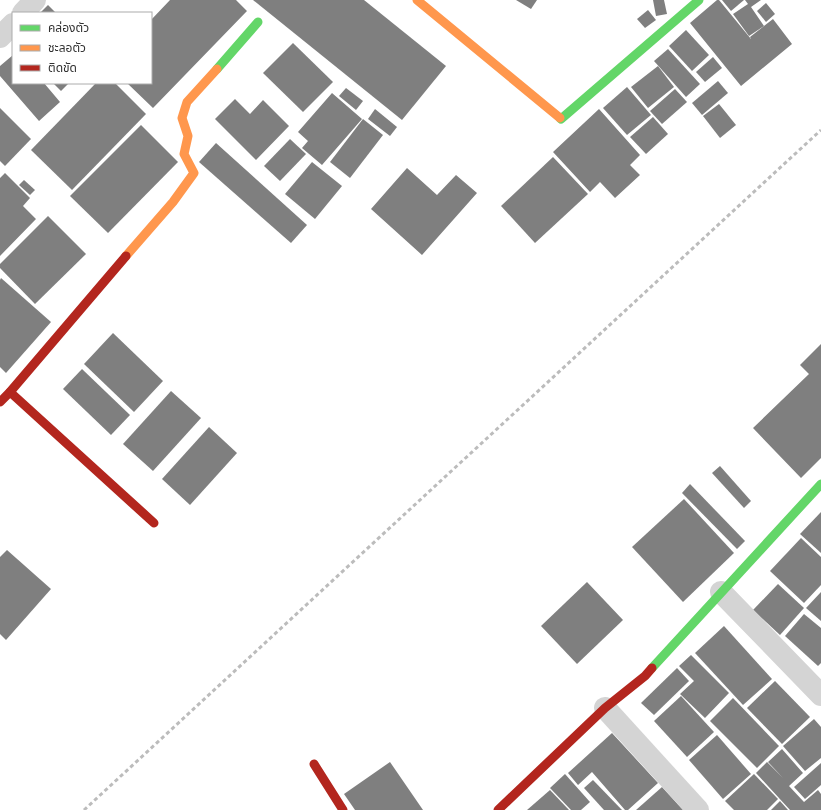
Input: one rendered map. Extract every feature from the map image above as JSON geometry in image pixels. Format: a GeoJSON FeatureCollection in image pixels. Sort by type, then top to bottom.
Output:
{"type":"FeatureCollection","features":[{"type":"Feature","properties":{"kind":"street"},"geometry":{"type":"LineString","coordinates":[[24,12],[36,0]]}},
{"type":"Feature","properties":{"kind":"street"},"geometry":{"type":"LineString","coordinates":[[417,0],[561,119],[699,0]]}},
{"type":"Feature","properties":{"kind":"street"},"geometry":{"type":"LineString","coordinates":[[0,402],[172,202],[194,173],[184,154],[188,136],[182,118],[186,102],[258,22]]}},
{"type":"Feature","properties":{"kind":"street"},"geometry":{"type":"LineString","coordinates":[[0,38],[12,25]]}},
{"type":"Feature","properties":{"kind":"street"},"geometry":{"type":"LineString","coordinates":[[10,392],[154,523]]}},
{"type":"Feature","properties":{"kind":"street"},"geometry":{"type":"LineString","coordinates":[[501,809],[605,708],[644,676],[821,484]]}},
{"type":"Feature","properties":{"kind":"street"},"geometry":{"type":"LineString","coordinates":[[721,592],[821,695]]}},
{"type":"Feature","properties":{"kind":"street"},"geometry":{"type":"LineString","coordinates":[[605,708],[698,810]]}},
{"type":"Feature","properties":{"kind":"street"},"geometry":{"type":"LineString","coordinates":[[314,764],[343,810]]}},
{"type":"Feature","properties":{"kind":"building"},"geometry":{"type":"Polygon","coordinates":[[[170,0],[236,0],[247,11],[153,108],[128,84],[152,84],[152,19],[170,0]]]}},
{"type":"Feature","properties":{"kind":"building"},"geometry":{"type":"Polygon","coordinates":[[[253,0],[364,0],[446,66],[402,120],[253,0]]]}},
{"type":"Feature","properties":{"kind":"building"},"geometry":{"type":"Polygon","coordinates":[[[516,0],[537,0],[531,9],[516,0]]]}},
{"type":"Feature","properties":{"kind":"building"},"geometry":{"type":"Polygon","coordinates":[[[653,0],[664,0],[667,14],[656,16],[653,0]]]}},
{"type":"Feature","properties":{"kind":"building"},"geometry":{"type":"Polygon","coordinates":[[[717,0],[719,0],[751,39],[750,37],[773,19],[792,44],[741,86],[690,23],[717,0]]]}},
{"type":"Feature","properties":{"kind":"building"},"geometry":{"type":"Polygon","coordinates":[[[722,0],[744,0],[731,11],[722,0]]]}},
{"type":"Feature","properties":{"kind":"building"},"geometry":{"type":"Polygon","coordinates":[[[745,0],[761,0],[751,7],[764,26],[749,36],[733,14],[748,4],[745,0]]]}},
{"type":"Feature","properties":{"kind":"building"},"geometry":{"type":"Polygon","coordinates":[[[766,3],[775,14],[766,22],[757,11],[766,3]]]}},
{"type":"Feature","properties":{"kind":"building"},"geometry":{"type":"Polygon","coordinates":[[[48,5],[55,12],[41,12],[48,5]]]}},
{"type":"Feature","properties":{"kind":"building"},"geometry":{"type":"Polygon","coordinates":[[[648,10],[656,20],[645,28],[637,19],[648,10]]]}},
{"type":"Feature","properties":{"kind":"building"},"geometry":{"type":"Polygon","coordinates":[[[686,30],[709,55],[692,71],[669,46],[686,30]]]}},
{"type":"Feature","properties":{"kind":"building"},"geometry":{"type":"Polygon","coordinates":[[[293,43],[333,82],[303,112],[263,73],[293,43]]]}},
{"type":"Feature","properties":{"kind":"building"},"geometry":{"type":"Polygon","coordinates":[[[668,49],[700,84],[686,97],[654,61],[668,49]]]}},
{"type":"Feature","properties":{"kind":"building"},"geometry":{"type":"Polygon","coordinates":[[[12,56],[12,84],[45,84],[60,102],[39,121],[0,76],[0,66],[12,56]]]}},
{"type":"Feature","properties":{"kind":"building"},"geometry":{"type":"Polygon","coordinates":[[[713,57],[722,68],[705,82],[696,72],[713,57]]]}},
{"type":"Feature","properties":{"kind":"building"},"geometry":{"type":"Polygon","coordinates":[[[658,66],[674,87],[648,108],[631,87],[658,66]]]}},
{"type":"Feature","properties":{"kind":"building"},"geometry":{"type":"Polygon","coordinates":[[[718,81],[728,93],[702,115],[692,103],[718,81]]]}},
{"type":"Feature","properties":{"kind":"building"},"geometry":{"type":"Polygon","coordinates":[[[54,84],[68,84],[61,91],[54,84]]]}},
{"type":"Feature","properties":{"kind":"building"},"geometry":{"type":"Polygon","coordinates":[[[95,84],[116,84],[146,114],[72,190],[31,150],[95,84]]]}},
{"type":"Feature","properties":{"kind":"building"},"geometry":{"type":"Polygon","coordinates":[[[627,87],[651,115],[627,135],[603,108],[627,87]]]}},
{"type":"Feature","properties":{"kind":"building"},"geometry":{"type":"Polygon","coordinates":[[[346,88],[363,101],[356,110],[339,96],[346,88]]]}},
{"type":"Feature","properties":{"kind":"building"},"geometry":{"type":"Polygon","coordinates":[[[675,89],[687,102],[662,124],[650,111],[675,89]]]}},
{"type":"Feature","properties":{"kind":"building"},"geometry":{"type":"Polygon","coordinates":[[[332,93],[362,119],[322,165],[302,148],[308,141],[298,132],[332,93]]]}},
{"type":"Feature","properties":{"kind":"building"},"geometry":{"type":"Polygon","coordinates":[[[235,99],[250,114],[263,100],[289,126],[256,160],[215,119],[235,99]]]}},
{"type":"Feature","properties":{"kind":"building"},"geometry":{"type":"Polygon","coordinates":[[[719,104],[736,125],[720,138],[703,116],[719,104]]]}},
{"type":"Feature","properties":{"kind":"building"},"geometry":{"type":"Polygon","coordinates":[[[0,108],[31,139],[5,166],[0,161],[0,108]]]}},
{"type":"Feature","properties":{"kind":"building"},"geometry":{"type":"Polygon","coordinates":[[[375,109],[397,127],[390,136],[368,119],[375,109]]]}},
{"type":"Feature","properties":{"kind":"building"},"geometry":{"type":"Polygon","coordinates":[[[599,109],[640,155],[630,165],[640,175],[615,198],[600,182],[590,192],[553,152],[599,109]]]}},
{"type":"Feature","properties":{"kind":"building"},"geometry":{"type":"Polygon","coordinates":[[[653,117],[668,134],[646,154],[630,137],[653,117]]]}},
{"type":"Feature","properties":{"kind":"building"},"geometry":{"type":"Polygon","coordinates":[[[363,119],[383,135],[350,178],[330,162],[363,119]]]}},
{"type":"Feature","properties":{"kind":"building"},"geometry":{"type":"Polygon","coordinates":[[[141,125],[178,162],[108,233],[70,196],[141,125]]]}},
{"type":"Feature","properties":{"kind":"building"},"geometry":{"type":"Polygon","coordinates":[[[290,139],[306,154],[280,181],[264,166],[290,139]]]}},
{"type":"Feature","properties":{"kind":"building"},"geometry":{"type":"Polygon","coordinates":[[[216,143],[307,225],[291,243],[199,162],[216,143]]]}},
{"type":"Feature","properties":{"kind":"building"},"geometry":{"type":"Polygon","coordinates":[[[553,157],[588,194],[535,243],[501,206],[553,157]]]}},
{"type":"Feature","properties":{"kind":"building"},"geometry":{"type":"Polygon","coordinates":[[[312,162],[342,186],[315,219],[285,194],[312,162]]]}},
{"type":"Feature","properties":{"kind":"building"},"geometry":{"type":"Polygon","coordinates":[[[407,168],[437,195],[456,175],[477,193],[422,255],[371,209],[407,168]]]}},
{"type":"Feature","properties":{"kind":"building"},"geometry":{"type":"Polygon","coordinates":[[[5,173],[30,198],[23,206],[36,219],[0,256],[0,178],[5,173]]]}},
{"type":"Feature","properties":{"kind":"building"},"geometry":{"type":"Polygon","coordinates":[[[24,180],[35,190],[30,195],[19,185],[24,180]]]}},
{"type":"Feature","properties":{"kind":"building"},"geometry":{"type":"Polygon","coordinates":[[[48,216],[86,254],[35,304],[0,268],[0,264],[48,216]]]}},
{"type":"Feature","properties":{"kind":"building"},"geometry":{"type":"Polygon","coordinates":[[[1,278],[51,322],[6,373],[0,367],[1,278]]]}},
{"type":"Feature","properties":{"kind":"building"},"geometry":{"type":"Polygon","coordinates":[[[113,333],[163,381],[134,412],[84,364],[113,333]]]}},
{"type":"Feature","properties":{"kind":"building"},"geometry":{"type":"Polygon","coordinates":[[[821,344],[821,458],[801,478],[753,428],[809,374],[800,365],[821,344]]]}},
{"type":"Feature","properties":{"kind":"building"},"geometry":{"type":"Polygon","coordinates":[[[82,369],[130,415],[111,435],[63,389],[82,369]]]}},
{"type":"Feature","properties":{"kind":"building"},"geometry":{"type":"Polygon","coordinates":[[[171,391],[201,418],[153,471],[123,444],[171,391]]]}},
{"type":"Feature","properties":{"kind":"building"},"geometry":{"type":"Polygon","coordinates":[[[209,427],[237,453],[190,505],[162,479],[209,427]]]}},
{"type":"Feature","properties":{"kind":"building"},"geometry":{"type":"Polygon","coordinates":[[[720,466],[751,501],[744,508],[712,473],[720,466]]]}},
{"type":"Feature","properties":{"kind":"building"},"geometry":{"type":"Polygon","coordinates":[[[690,484],[745,541],[737,549],[682,493],[690,484]]]}},
{"type":"Feature","properties":{"kind":"building"},"geometry":{"type":"Polygon","coordinates":[[[684,499],[734,553],[683,602],[632,547],[684,499]]]}},
{"type":"Feature","properties":{"kind":"building"},"geometry":{"type":"Polygon","coordinates":[[[821,512],[821,553],[800,534],[821,512]]]}},
{"type":"Feature","properties":{"kind":"building"},"geometry":{"type":"Polygon","coordinates":[[[801,538],[821,557],[821,585],[804,603],[770,571],[801,538]]]}},
{"type":"Feature","properties":{"kind":"building"},"geometry":{"type":"Polygon","coordinates":[[[7,550],[51,589],[6,640],[0,634],[0,557],[7,550]]]}},
{"type":"Feature","properties":{"kind":"building"},"geometry":{"type":"Polygon","coordinates":[[[587,582],[623,620],[577,664],[541,626],[587,582]]]}},
{"type":"Feature","properties":{"kind":"building"},"geometry":{"type":"Polygon","coordinates":[[[778,584],[804,608],[780,635],[753,610],[778,584]]]}},
{"type":"Feature","properties":{"kind":"building"},"geometry":{"type":"Polygon","coordinates":[[[821,592],[821,621],[806,608],[821,592]]]}},
{"type":"Feature","properties":{"kind":"building"},"geometry":{"type":"Polygon","coordinates":[[[804,614],[821,628],[821,663],[818,666],[785,636],[804,614]]]}},
{"type":"Feature","properties":{"kind":"building"},"geometry":{"type":"Polygon","coordinates":[[[724,626],[772,679],[743,705],[695,653],[724,626]]]}},
{"type":"Feature","properties":{"kind":"building"},"geometry":{"type":"Polygon","coordinates":[[[691,655],[729,693],[705,718],[680,694],[694,681],[679,666],[691,655]]]}},
{"type":"Feature","properties":{"kind":"building"},"geometry":{"type":"Polygon","coordinates":[[[677,668],[689,681],[654,715],[641,703],[677,668]]]}},
{"type":"Feature","properties":{"kind":"building"},"geometry":{"type":"Polygon","coordinates":[[[775,681],[810,717],[782,744],[747,708],[775,681]]]}},
{"type":"Feature","properties":{"kind":"building"},"geometry":{"type":"Polygon","coordinates":[[[681,696],[714,732],[687,757],[654,721],[681,696]]]}},
{"type":"Feature","properties":{"kind":"building"},"geometry":{"type":"Polygon","coordinates":[[[733,698],[779,746],[757,768],[710,721],[733,698]]]}},
{"type":"Feature","properties":{"kind":"building"},"geometry":{"type":"Polygon","coordinates":[[[814,719],[821,727],[821,758],[805,771],[783,746],[814,719]]]}},
{"type":"Feature","properties":{"kind":"building"},"geometry":{"type":"Polygon","coordinates":[[[612,733],[658,783],[628,810],[625,810],[592,772],[578,785],[568,773],[612,733]]]}},
{"type":"Feature","properties":{"kind":"building"},"geometry":{"type":"Polygon","coordinates":[[[717,735],[751,774],[723,799],[689,760],[717,735]]]}},
{"type":"Feature","properties":{"kind":"building"},"geometry":{"type":"Polygon","coordinates":[[[782,749],[803,773],[789,786],[804,802],[818,790],[821,794],[821,810],[790,810],[756,773],[767,762],[783,778],[768,762],[782,749]]]}},
{"type":"Feature","properties":{"kind":"building"},"geometry":{"type":"Polygon","coordinates":[[[390,762],[423,810],[355,810],[344,794],[390,762]]]}},
{"type":"Feature","properties":{"kind":"building"},"geometry":{"type":"Polygon","coordinates":[[[821,763],[821,785],[805,799],[794,787],[821,763]]]}},
{"type":"Feature","properties":{"kind":"building"},"geometry":{"type":"Polygon","coordinates":[[[565,774],[590,802],[581,810],[571,810],[550,788],[565,774]]]}},
{"type":"Feature","properties":{"kind":"building"},"geometry":{"type":"Polygon","coordinates":[[[754,774],[778,799],[767,810],[734,810],[725,801],[754,774]]]}},
{"type":"Feature","properties":{"kind":"building"},"geometry":{"type":"Polygon","coordinates":[[[593,780],[622,810],[604,810],[584,788],[593,780]]]}},
{"type":"Feature","properties":{"kind":"building"},"geometry":{"type":"Polygon","coordinates":[[[662,787],[683,810],[636,810],[662,787]]]}},
{"type":"Feature","properties":{"kind":"building"},"geometry":{"type":"Polygon","coordinates":[[[550,790],[569,810],[527,810],[550,790]]]}},
{"type":"Feature","properties":{"kind":"building"},"geometry":{"type":"Polygon","coordinates":[[[780,801],[788,810],[771,810],[780,801]]]}},
{"type":"Feature","properties":{"kind":"railway"},"geometry":{"type":"LineString","coordinates":[[84,810],[821,130]]}},
{"type":"Feature","properties":{"kind":"traffic: fast"},"geometry":{"type":"LineString","coordinates":[[560,118],[561,119],[699,0]]}},
{"type":"Feature","properties":{"kind":"traffic: fast"},"geometry":{"type":"LineString","coordinates":[[217,69],[258,22]]}},
{"type":"Feature","properties":{"kind":"traffic: fast"},"geometry":{"type":"LineString","coordinates":[[652,668],[821,484]]}},
{"type":"Feature","properties":{"kind":"traffic: slow"},"geometry":{"type":"LineString","coordinates":[[417,0],[560,118]]}},
{"type":"Feature","properties":{"kind":"traffic: slow"},"geometry":{"type":"LineString","coordinates":[[126,256],[173,202],[194,173],[184,154],[188,136],[182,118],[187,102],[217,69]]}},
{"type":"Feature","properties":{"kind":"traffic: jam"},"geometry":{"type":"LineString","coordinates":[[0,402],[126,256]]}},
{"type":"Feature","properties":{"kind":"traffic: jam"},"geometry":{"type":"LineString","coordinates":[[10,392],[154,523]]}},
{"type":"Feature","properties":{"kind":"traffic: jam"},"geometry":{"type":"LineString","coordinates":[[498,810],[605,708],[645,676],[652,668]]}},
{"type":"Feature","properties":{"kind":"traffic: jam"},"geometry":{"type":"LineString","coordinates":[[314,764],[343,810]]}}]}
